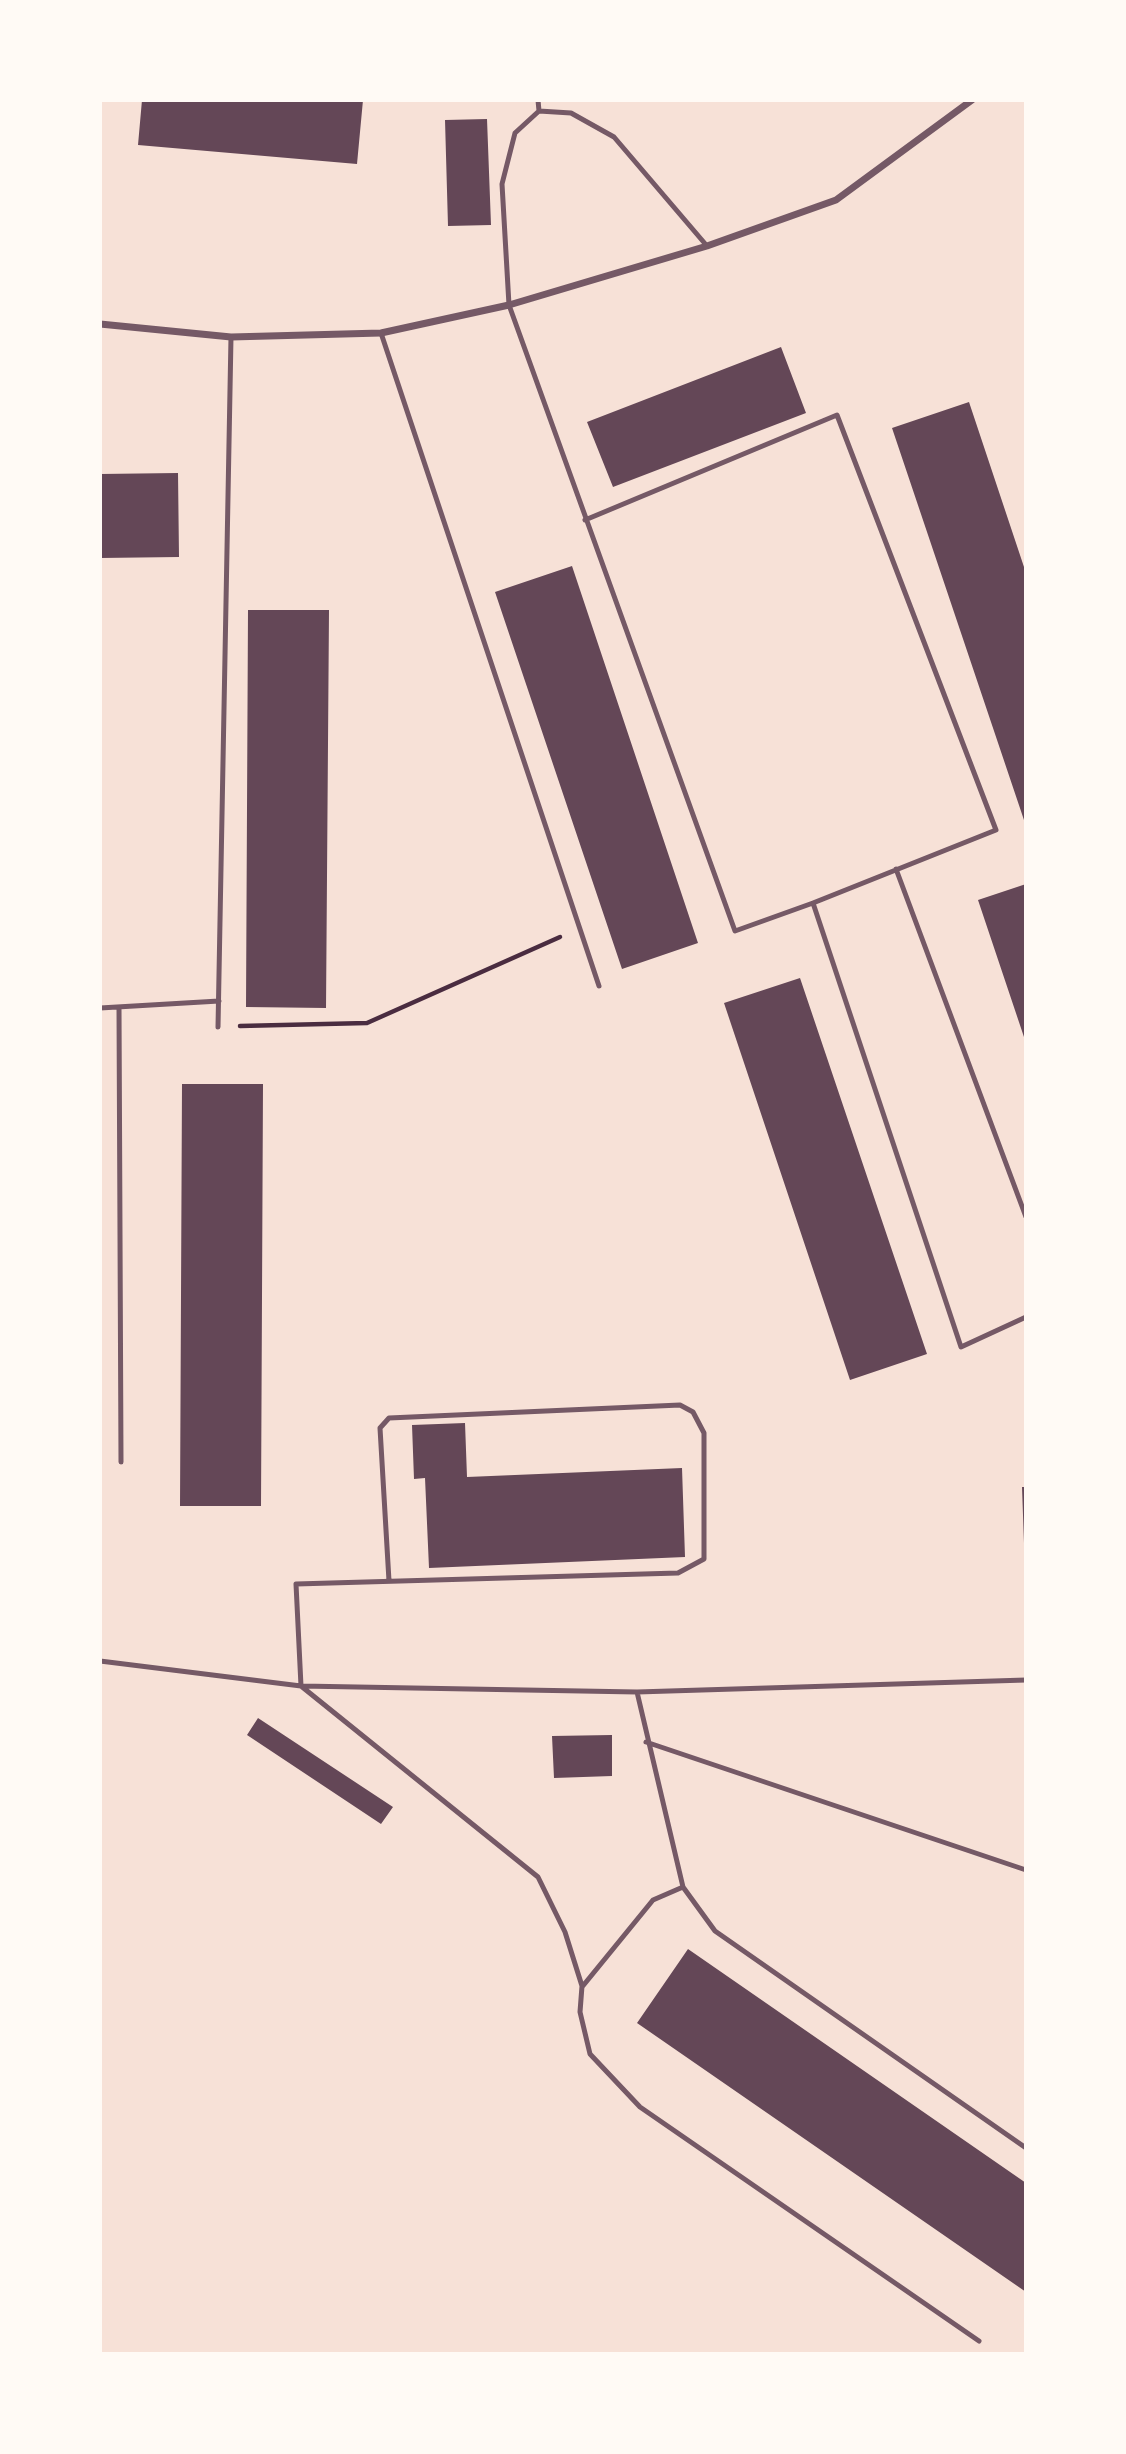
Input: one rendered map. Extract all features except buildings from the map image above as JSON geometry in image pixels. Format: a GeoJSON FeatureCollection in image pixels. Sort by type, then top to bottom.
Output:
{"type":"FeatureCollection","features":[{"type":"Feature","properties":{"kind":"street"},"geometry":{"type":"LineString","coordinates":[[100,324],[231,337],[381,333],[509,306],[707,246],[836,200],[972,100]]}},
{"type":"Feature","properties":{"kind":"lane"},"geometry":{"type":"LineString","coordinates":[[538,100],[539,111]]}},
{"type":"Feature","properties":{"kind":"lane"},"geometry":{"type":"LineString","coordinates":[[585,520],[837,415],[996,830],[735,931],[585,520],[509,306],[502,184],[515,133],[539,111],[571,113],[614,137],[707,246]]}},
{"type":"Feature","properties":{"kind":"lane"},"geometry":{"type":"LineString","coordinates":[[381,333],[599,986]]}},
{"type":"Feature","properties":{"kind":"lane"},"geometry":{"type":"LineString","coordinates":[[218,1027],[231,337]]}},
{"type":"Feature","properties":{"kind":"lane"},"geometry":{"type":"LineString","coordinates":[[896,869],[1026,1217]]}},
{"type":"Feature","properties":{"kind":"lane"},"geometry":{"type":"LineString","coordinates":[[813,903],[961,1347],[1026,1317]]}},
{"type":"Feature","properties":{"kind":"lane"},"geometry":{"type":"LineString","coordinates":[[100,1008],[219,1000]]}},
{"type":"Feature","properties":{"kind":"lane"},"geometry":{"type":"LineString","coordinates":[[119,1007],[121,1462]]}},
{"type":"Feature","properties":{"kind":"lane"},"geometry":{"type":"LineString","coordinates":[[389,1581],[380,1428],[389,1418],[680,1405],[693,1412],[704,1433],[704,1559],[678,1573],[296,1584],[301,1686],[538,1877],[565,1932],[582,1986],[580,2011],[590,2054],[640,2107],[979,2341]]}},
{"type":"Feature","properties":{"kind":"lane"},"geometry":{"type":"LineString","coordinates":[[100,1661],[301,1686],[637,1692],[1026,1680]]}},
{"type":"Feature","properties":{"kind":"lane"},"geometry":{"type":"LineString","coordinates":[[637,1692],[646,1742],[683,1887],[715,1931],[1026,2148]]}},
{"type":"Feature","properties":{"kind":"lane"},"geometry":{"type":"LineString","coordinates":[[646,1742],[1026,1870]]}},
{"type":"Feature","properties":{"kind":"lane"},"geometry":{"type":"LineString","coordinates":[[582,1986],[653,1900],[683,1887]]}},
{"type":"Feature","properties":{"kind":"path"},"geometry":{"type":"LineString","coordinates":[[218,1027],[367,1023],[580,929]]}}]}
